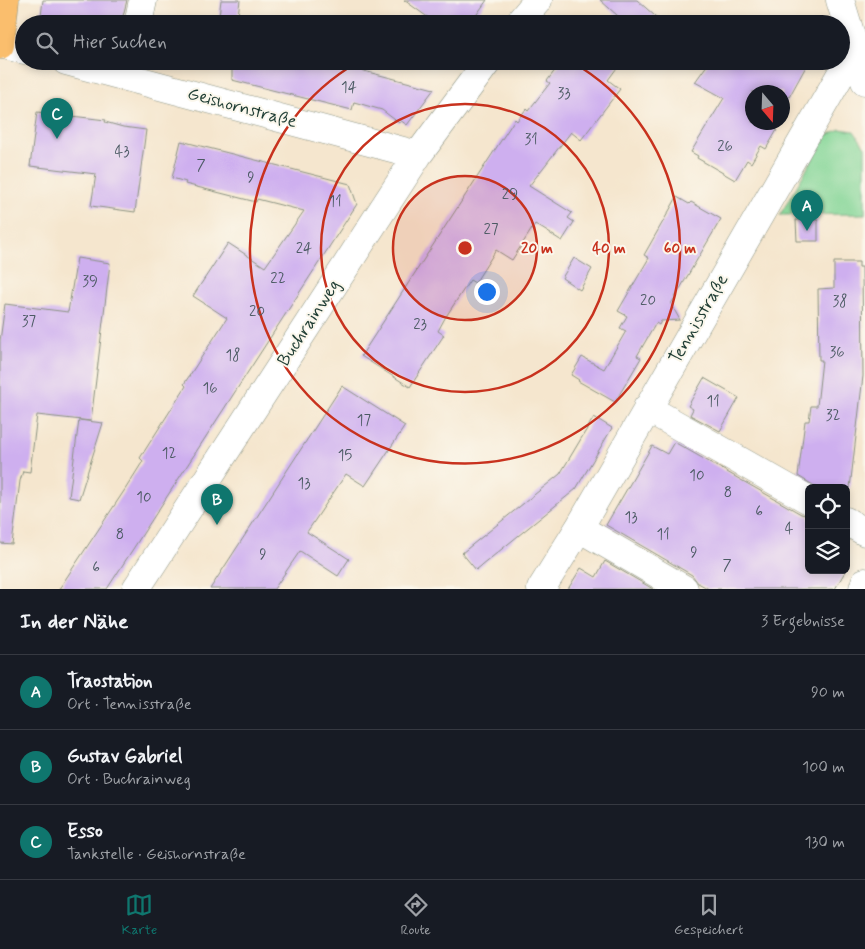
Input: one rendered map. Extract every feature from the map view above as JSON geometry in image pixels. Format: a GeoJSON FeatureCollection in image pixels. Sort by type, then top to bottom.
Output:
{"type":"FeatureCollection","features":[{"type":"Feature","properties":{"kind":"main road"},"geometry":{"type":"LineString","coordinates":[[0,44],[5,0]]}},
{"type":"Feature","properties":{"kind":"street"},"geometry":{"type":"LineString","coordinates":[[140,15],[142,0]]}},
{"type":"Feature","properties":{"kind":"street"},"geometry":{"type":"LineString","coordinates":[[526,15],[538,0]]}},
{"type":"Feature","properties":{"kind":"street"},"geometry":{"type":"LineString","coordinates":[[840,0],[845,15]]}},
{"type":"Feature","properties":{"kind":"street"},"geometry":{"type":"LineString","coordinates":[[850,30],[865,81]]}},
{"type":"Feature","properties":{"kind":"street"},"geometry":{"type":"LineString","coordinates":[[0,44],[15,48]]}},
{"type":"Feature","properties":{"kind":"street","name":"Tennisstraße"},"geometry":{"type":"LineString","coordinates":[[850,58],[856,48]]}},
{"type":"Feature","properties":{"kind":"street","name":"Geishornstraße"},"geometry":{"type":"LineString","coordinates":[[130,70],[418,154]]}},
{"type":"Feature","properties":{"kind":"street","name":"Buchrainweg"},"geometry":{"type":"LineString","coordinates":[[136,589],[418,154],[481,70]]}},
{"type":"Feature","properties":{"kind":"street","name":"Tennisstraße"},"geometry":{"type":"LineString","coordinates":[[542,589],[843,70]]}},
{"type":"Feature","properties":{"kind":"street"},"geometry":{"type":"LineString","coordinates":[[647,408],[805,498]]}},
{"type":"Feature","properties":{"kind":"street"},"geometry":{"type":"LineString","coordinates":[[850,523],[865,532]]}},
{"type":"Feature","properties":{"kind":"street"},"geometry":{"type":"LineString","coordinates":[[579,528],[684,589]]}},
{"type":"Feature","properties":{"kind":"street"},"geometry":{"type":"LineString","coordinates":[[863,589],[865,582]]}},
{"type":"Feature","properties":{"kind":"green space"},"geometry":{"type":"Polygon","coordinates":[[[840,129],[854,131],[865,147],[865,214],[780,215],[826,136],[840,129]]]}},
{"type":"Feature","properties":{"kind":"building"},"geometry":{"type":"Polygon","coordinates":[[[43,0],[127,0],[123,15],[41,15],[43,0]]]}},
{"type":"Feature","properties":{"kind":"building"},"geometry":{"type":"Polygon","coordinates":[[[221,0],[240,0],[238,15],[219,15],[221,0]]]}},
{"type":"Feature","properties":{"kind":"building"},"geometry":{"type":"Polygon","coordinates":[[[404,0],[487,0],[476,15],[425,15],[404,0]]]}},
{"type":"Feature","properties":{"kind":"building"},"geometry":{"type":"Polygon","coordinates":[[[600,0],[637,0],[654,15],[617,15],[600,0]]]}},
{"type":"Feature","properties":{"kind":"building"},"geometry":{"type":"Polygon","coordinates":[[[232,70],[360,70],[434,89],[407,125],[400,120],[399,123],[382,110],[354,102],[352,110],[232,80],[232,70]]]}},
{"type":"Feature","properties":{"kind":"building"},"geometry":{"type":"Polygon","coordinates":[[[555,70],[615,70],[608,80],[620,89],[581,140],[571,132],[529,186],[572,213],[568,218],[574,222],[562,241],[535,224],[512,260],[496,250],[475,283],[470,280],[445,318],[438,331],[444,335],[410,387],[361,356],[515,119],[517,121],[526,109],[528,111],[550,83],[547,81],[555,70]]]}},
{"type":"Feature","properties":{"kind":"building"},"geometry":{"type":"Polygon","coordinates":[[[704,70],[804,70],[790,95],[790,85],[745,85],[745,130],[777,130],[766,149],[761,146],[751,163],[747,160],[735,180],[697,158],[698,156],[691,152],[724,98],[695,82],[704,70]]]}},
{"type":"Feature","properties":{"kind":"building"},"geometry":{"type":"Polygon","coordinates":[[[37,112],[106,120],[105,122],[123,127],[146,130],[135,212],[91,206],[96,174],[30,166],[37,112]]]}},
{"type":"Feature","properties":{"kind":"building"},"geometry":{"type":"Polygon","coordinates":[[[181,141],[350,184],[357,204],[107,589],[59,589],[143,461],[140,458],[186,386],[184,384],[227,318],[193,296],[228,243],[265,267],[304,211],[257,199],[256,202],[185,184],[186,182],[172,178],[181,141]]]}},
{"type":"Feature","properties":{"kind":"building"},"geometry":{"type":"Polygon","coordinates":[[[677,197],[689,204],[691,202],[721,219],[671,304],[680,320],[661,321],[659,325],[656,323],[637,356],[641,358],[615,402],[571,375],[582,357],[604,369],[626,331],[620,328],[627,316],[618,311],[649,258],[644,255],[677,197]]]}},
{"type":"Feature","properties":{"kind":"building"},"geometry":{"type":"Polygon","coordinates":[[[796,220],[818,220],[818,241],[797,241],[796,220]]]}},
{"type":"Feature","properties":{"kind":"building"},"geometry":{"type":"Polygon","coordinates":[[[77,258],[110,263],[91,421],[37,415],[30,472],[23,471],[20,481],[12,544],[0,543],[0,341],[5,304],[68,312],[77,258]]]}},
{"type":"Feature","properties":{"kind":"building"},"geometry":{"type":"Polygon","coordinates":[[[574,258],[592,269],[580,290],[562,278],[574,258]]]}},
{"type":"Feature","properties":{"kind":"building"},"geometry":{"type":"Polygon","coordinates":[[[834,262],[859,262],[859,267],[862,267],[863,376],[850,488],[850,484],[811,484],[798,476],[805,421],[809,421],[811,406],[817,406],[822,360],[819,360],[818,289],[834,288],[834,262]]]}},
{"type":"Feature","properties":{"kind":"building"},"geometry":{"type":"Polygon","coordinates":[[[704,378],[739,398],[720,431],[690,415],[693,409],[688,406],[704,378]]]}},
{"type":"Feature","properties":{"kind":"building"},"geometry":{"type":"Polygon","coordinates":[[[342,386],[405,426],[365,486],[346,474],[307,532],[349,559],[338,576],[300,551],[274,589],[210,589],[342,386]]]}},
{"type":"Feature","properties":{"kind":"building"},"geometry":{"type":"Polygon","coordinates":[[[594,417],[612,428],[576,489],[476,570],[462,553],[560,474],[594,417]]]}},
{"type":"Feature","properties":{"kind":"building"},"geometry":{"type":"Polygon","coordinates":[[[79,420],[103,423],[79,499],[69,497],[79,420]]]}},
{"type":"Feature","properties":{"kind":"building"},"geometry":{"type":"Polygon","coordinates":[[[674,442],[805,515],[805,574],[844,574],[835,589],[709,589],[698,583],[692,575],[606,525],[652,446],[667,454],[674,442]]]}},
{"type":"Feature","properties":{"kind":"building"},"geometry":{"type":"Polygon","coordinates":[[[605,561],[653,589],[568,589],[581,568],[596,577],[605,561]]]}},
{"type":"Feature","properties":{"kind":"place","name":"Esso"},"geometry":{"type":"Point","coordinates":[57,139]}},
{"type":"Feature","properties":{"kind":"place","name":"Traostation"},"geometry":{"type":"Point","coordinates":[807,231]}},
{"type":"Feature","properties":{"kind":"place","name":"Gustav Gabriel"},"geometry":{"type":"Point","coordinates":[217,525]}}]}
